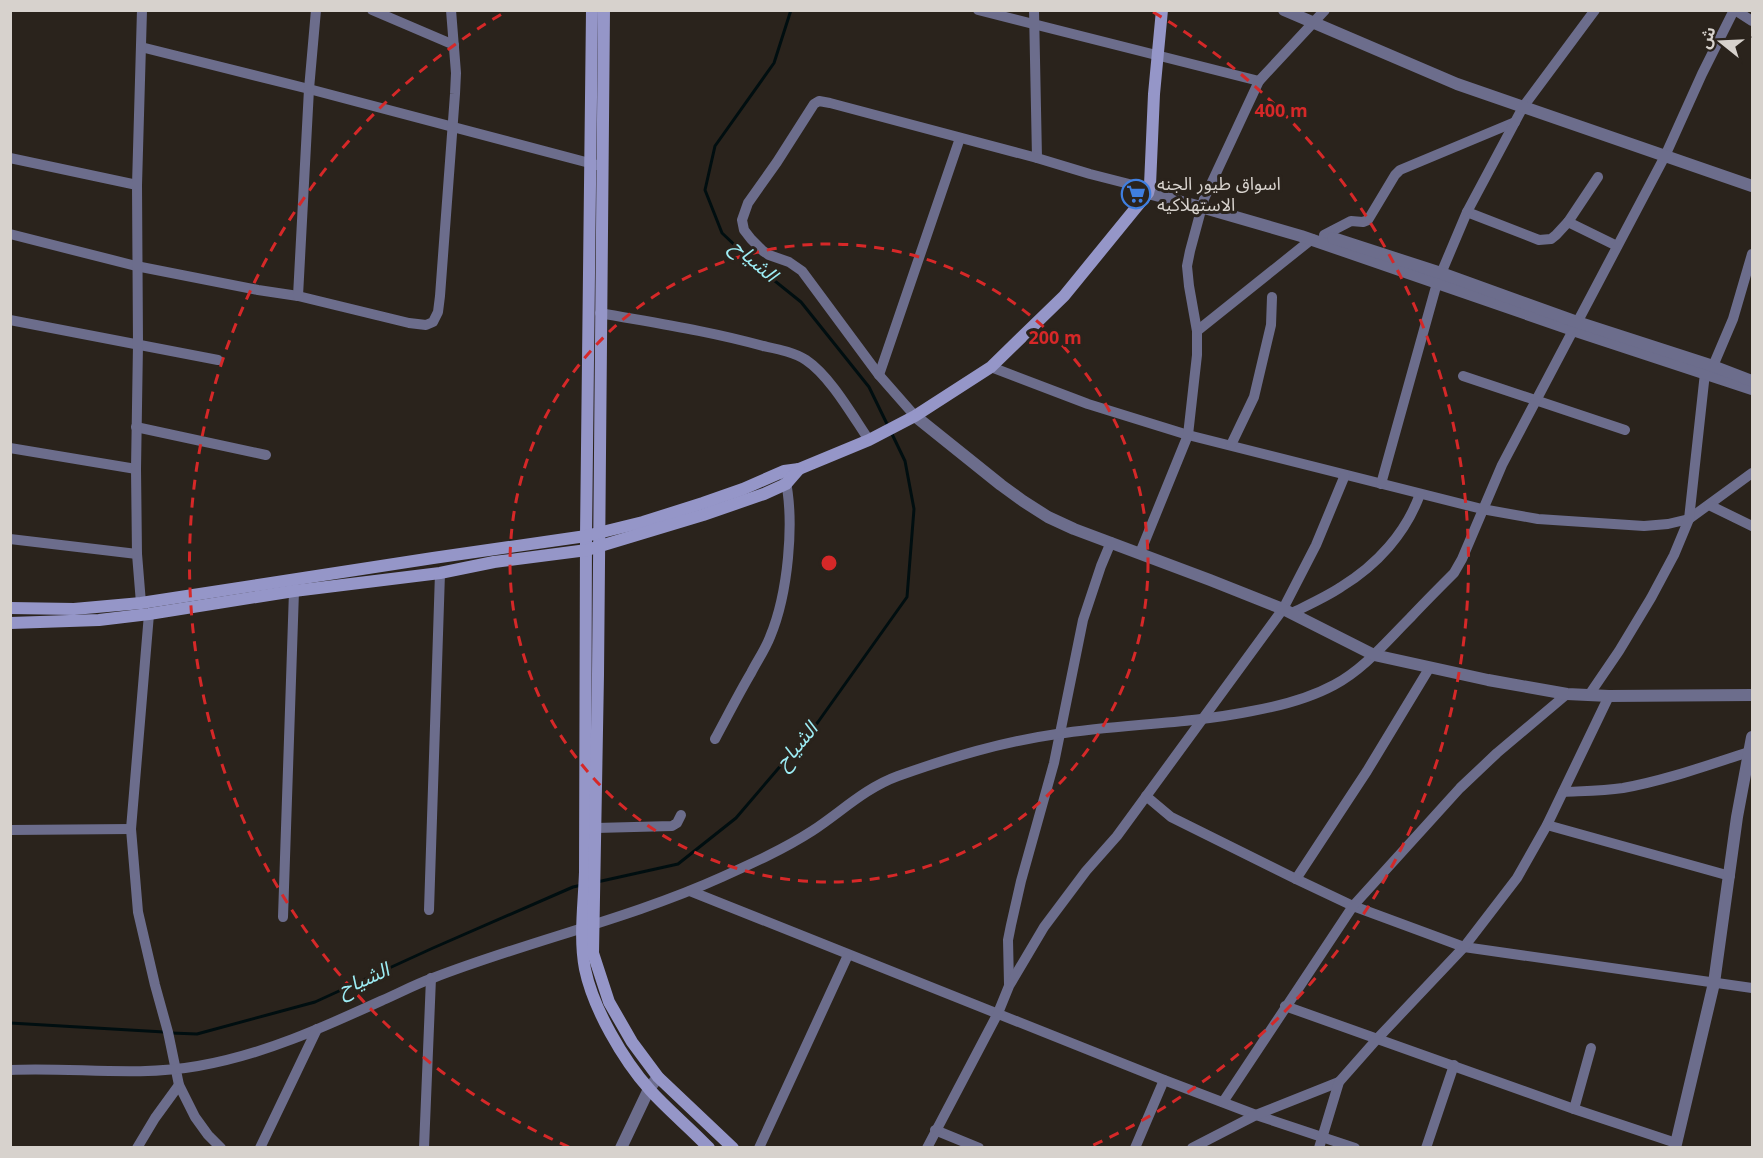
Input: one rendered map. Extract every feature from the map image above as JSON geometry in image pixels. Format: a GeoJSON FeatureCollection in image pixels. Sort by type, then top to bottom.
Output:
{"type":"FeatureCollection","features":[{"type":"Feature","properties":{"kind":"main road"},"geometry":{"type":"LineString","coordinates":[[592,10],[600,313],[599,533],[593,548],[590,872],[585,969],[591,992],[621,1050],[649,1089],[709,1148]]}},
{"type":"Feature","properties":{"kind":"main road"},"geometry":{"type":"LineString","coordinates":[[590,872],[596,828],[593,548],[586,536],[604,10]]}},
{"type":"Feature","properties":{"kind":"main road"},"geometry":{"type":"LineString","coordinates":[[10,608],[74,609],[141,603],[586,536],[785,477],[910,419],[991,367],[1064,296],[1149,189],[1162,10]]}},
{"type":"Feature","properties":{"kind":"main road"},"geometry":{"type":"LineString","coordinates":[[10,622],[99,620],[149,614],[294,591],[440,573],[494,562],[593,548],[764,494],[785,477]]}},
{"type":"Feature","properties":{"kind":"main road"},"geometry":{"type":"LineString","coordinates":[[587,926],[609,1002],[632,1042],[658,1077],[733,1148]]}},
{"type":"Feature","properties":{"kind":"street"},"geometry":{"type":"LineString","coordinates":[[141,10],[136,266],[137,554],[141,603]]}},
{"type":"Feature","properties":{"kind":"street"},"geometry":{"type":"LineString","coordinates":[[298,296],[309,89],[316,10]]}},
{"type":"Feature","properties":{"kind":"street"},"geometry":{"type":"LineString","coordinates":[[372,10],[454,45]]}},
{"type":"Feature","properties":{"kind":"street"},"geometry":{"type":"LineString","coordinates":[[10,234],[136,266],[298,296],[409,323],[426,325],[433,322],[438,312],[440,296],[456,73],[451,10]]}},
{"type":"Feature","properties":{"kind":"street"},"geometry":{"type":"LineString","coordinates":[[978,10],[1259,81]]}},
{"type":"Feature","properties":{"kind":"street"},"geometry":{"type":"LineString","coordinates":[[1034,10],[1037,158]]}},
{"type":"Feature","properties":{"kind":"street"},"geometry":{"type":"LineString","coordinates":[[1284,10],[1457,84],[1752,186]]}},
{"type":"Feature","properties":{"kind":"street"},"geometry":{"type":"LineString","coordinates":[[1140,553],[1188,435],[1196,379],[1197,331],[1187,266],[1202,203],[1259,81],[1325,10]]}},
{"type":"Feature","properties":{"kind":"street"},"geometry":{"type":"LineString","coordinates":[[1382,484],[1439,278],[1467,212],[1523,107],[1595,10]]}},
{"type":"Feature","properties":{"kind":"street"},"geometry":{"type":"LineString","coordinates":[[10,1070],[69,1069],[116,1072],[174,1069],[222,1061],[317,1029],[431,978],[690,891],[772,854],[814,830],[867,792],[891,778],[969,752],[1001,744],[1059,734],[1202,720],[1283,705],[1335,684],[1374,655],[1454,573],[1470,544],[1482,509],[1502,465],[1665,156],[1734,10],[1752,21]]}},
{"type":"Feature","properties":{"kind":"street"},"geometry":{"type":"LineString","coordinates":[[141,47],[597,165]]}},
{"type":"Feature","properties":{"kind":"street"},"geometry":{"type":"LineString","coordinates":[[1752,381],[1575,326],[1318,237],[1037,158],[819,101],[814,104],[744,213],[742,220],[744,230],[769,255],[789,262],[802,272],[910,419],[1048,517],[1287,611],[1374,655],[1567,694],[1752,696]]}},
{"type":"Feature","properties":{"kind":"street"},"geometry":{"type":"LineString","coordinates":[[1197,331],[1318,237],[1351,221],[1368,220],[1400,170],[1515,122]]}},
{"type":"Feature","properties":{"kind":"street"},"geometry":{"type":"LineString","coordinates":[[879,375],[960,138]]}},
{"type":"Feature","properties":{"kind":"street"},"geometry":{"type":"LineString","coordinates":[[10,158],[137,185]]}},
{"type":"Feature","properties":{"kind":"street"},"geometry":{"type":"LineString","coordinates":[[1467,212],[1539,240],[1551,239],[1568,222],[1598,177]]}},
{"type":"Feature","properties":{"kind":"street"},"geometry":{"type":"LineString","coordinates":[[1568,222],[1617,246]]}},
{"type":"Feature","properties":{"kind":"street"},"geometry":{"type":"LineString","coordinates":[[1589,695],[1651,598],[1674,555],[1689,519],[1709,369],[1732,320],[1752,254]]}},
{"type":"Feature","properties":{"kind":"street"},"geometry":{"type":"LineString","coordinates":[[1231,446],[1254,397],[1271,325],[1272,297]]}},
{"type":"Feature","properties":{"kind":"street"},"geometry":{"type":"LineString","coordinates":[[600,313],[719,334],[804,359],[824,377],[872,438]]}},
{"type":"Feature","properties":{"kind":"street"},"geometry":{"type":"LineString","coordinates":[[10,320],[218,360]]}},
{"type":"Feature","properties":{"kind":"street"},"geometry":{"type":"LineString","coordinates":[[991,367],[1088,404],[1188,435],[1482,509],[1538,519],[1644,526],[1668,524],[1689,519],[1752,473]]}},
{"type":"Feature","properties":{"kind":"street"},"geometry":{"type":"LineString","coordinates":[[1709,369],[1752,389]]}},
{"type":"Feature","properties":{"kind":"street"},"geometry":{"type":"LineString","coordinates":[[1463,376],[1625,430]]}},
{"type":"Feature","properties":{"kind":"street"},"geometry":{"type":"LineString","coordinates":[[136,427],[266,455]]}},
{"type":"Feature","properties":{"kind":"street"},"geometry":{"type":"LineString","coordinates":[[10,448],[136,469]]}},
{"type":"Feature","properties":{"kind":"street"},"geometry":{"type":"LineString","coordinates":[[927,1148],[998,1012],[1009,986],[1044,927],[1117,836],[1202,720],[1287,611],[1345,475]]}},
{"type":"Feature","properties":{"kind":"street"},"geometry":{"type":"LineString","coordinates":[[715,738],[763,653],[780,608],[790,532],[785,477]]}},
{"type":"Feature","properties":{"kind":"street"},"geometry":{"type":"LineString","coordinates":[[1287,611],[1342,587],[1375,561],[1407,524],[1420,494]]}},
{"type":"Feature","properties":{"kind":"street"},"geometry":{"type":"LineString","coordinates":[[1709,505],[1752,526]]}},
{"type":"Feature","properties":{"kind":"street"},"geometry":{"type":"LineString","coordinates":[[10,540],[137,554]]}},
{"type":"Feature","properties":{"kind":"street"},"geometry":{"type":"LineString","coordinates":[[1009,986],[1008,940],[1021,881],[1054,763],[1083,620],[1111,542]]}},
{"type":"Feature","properties":{"kind":"street"},"geometry":{"type":"LineString","coordinates":[[429,910],[440,573]]}},
{"type":"Feature","properties":{"kind":"street"},"geometry":{"type":"LineString","coordinates":[[283,917],[294,591]]}},
{"type":"Feature","properties":{"kind":"street"},"geometry":{"type":"LineString","coordinates":[[149,614],[131,829],[138,912],[154,985],[168,1032],[178,1085],[195,1117],[221,1148]]}},
{"type":"Feature","properties":{"kind":"street"},"geometry":{"type":"LineString","coordinates":[[1296,879],[1367,771],[1430,668]]}},
{"type":"Feature","properties":{"kind":"street"},"geometry":{"type":"LineString","coordinates":[[1223,1102],[1353,906],[1460,788],[1497,753],[1567,694]]}},
{"type":"Feature","properties":{"kind":"street"},"geometry":{"type":"LineString","coordinates":[[1321,1142],[1339,1082],[1464,947],[1517,878],[1547,825],[1610,696]]}},
{"type":"Feature","properties":{"kind":"street"},"geometry":{"type":"LineString","coordinates":[[1285,1006],[1676,1145],[1714,983],[1737,817],[1752,737]]}},
{"type":"Feature","properties":{"kind":"street"},"geometry":{"type":"LineString","coordinates":[[1563,792],[1622,788],[1677,776],[1749,752]]}},
{"type":"Feature","properties":{"kind":"street"},"geometry":{"type":"LineString","coordinates":[[1146,796],[1171,817],[1296,879],[1353,906],[1464,947],[1752,988]]}},
{"type":"Feature","properties":{"kind":"street"},"geometry":{"type":"LineString","coordinates":[[596,828],[672,826],[677,823],[681,815]]}},
{"type":"Feature","properties":{"kind":"street"},"geometry":{"type":"LineString","coordinates":[[1547,825],[1730,876]]}},
{"type":"Feature","properties":{"kind":"street"},"geometry":{"type":"LineString","coordinates":[[10,830],[131,829]]}},
{"type":"Feature","properties":{"kind":"street"},"geometry":{"type":"LineString","coordinates":[[690,891],[1164,1080],[1256,1114],[1321,1142],[1354,1148]]}},
{"type":"Feature","properties":{"kind":"street"},"geometry":{"type":"LineString","coordinates":[[759,1148],[848,955]]}},
{"type":"Feature","properties":{"kind":"street"},"geometry":{"type":"LineString","coordinates":[[424,1148],[431,978]]}},
{"type":"Feature","properties":{"kind":"street"},"geometry":{"type":"LineString","coordinates":[[260,1148],[317,1029]]}},
{"type":"Feature","properties":{"kind":"street"},"geometry":{"type":"LineString","coordinates":[[1574,1109],[1591,1048]]}},
{"type":"Feature","properties":{"kind":"street"},"geometry":{"type":"LineString","coordinates":[[1426,1148],[1454,1065]]}},
{"type":"Feature","properties":{"kind":"street"},"geometry":{"type":"LineString","coordinates":[[621,1148],[649,1089],[658,1077]]}},
{"type":"Feature","properties":{"kind":"street"},"geometry":{"type":"LineString","coordinates":[[1135,1148],[1164,1080]]}},
{"type":"Feature","properties":{"kind":"street"},"geometry":{"type":"LineString","coordinates":[[1192,1148],[1256,1114],[1339,1082]]}},
{"type":"Feature","properties":{"kind":"street"},"geometry":{"type":"LineString","coordinates":[[138,1148],[178,1085]]}},
{"type":"Feature","properties":{"kind":"street"},"geometry":{"type":"LineString","coordinates":[[935,1130],[979,1148]]}},
{"type":"Feature","properties":{"kind":"waterway","name":"الشياح"},"geometry":{"type":"LineString","coordinates":[[791,10],[774,63],[715,146],[705,190],[722,233],[760,269],[801,302],[869,387],[888,426]]}},
{"type":"Feature","properties":{"kind":"waterway","name":"الشياح"},"geometry":{"type":"LineString","coordinates":[[597,882],[678,864],[736,818],[818,722],[907,597],[914,509],[905,461],[891,432]]}},
{"type":"Feature","properties":{"kind":"waterway","name":"الشياح"},"geometry":{"type":"LineString","coordinates":[[171,1033],[197,1034],[315,1002],[433,948],[582,885]]}},
{"type":"Feature","properties":{"kind":"waterway","name":"الشياح"},"geometry":{"type":"LineString","coordinates":[[10,1023],[164,1032]]}},
{"type":"Feature","properties":{"kind":"place","name":"اسواق طيور الجنه الاستهلاكيه"},"geometry":{"type":"Point","coordinates":[1136,194]}}]}
